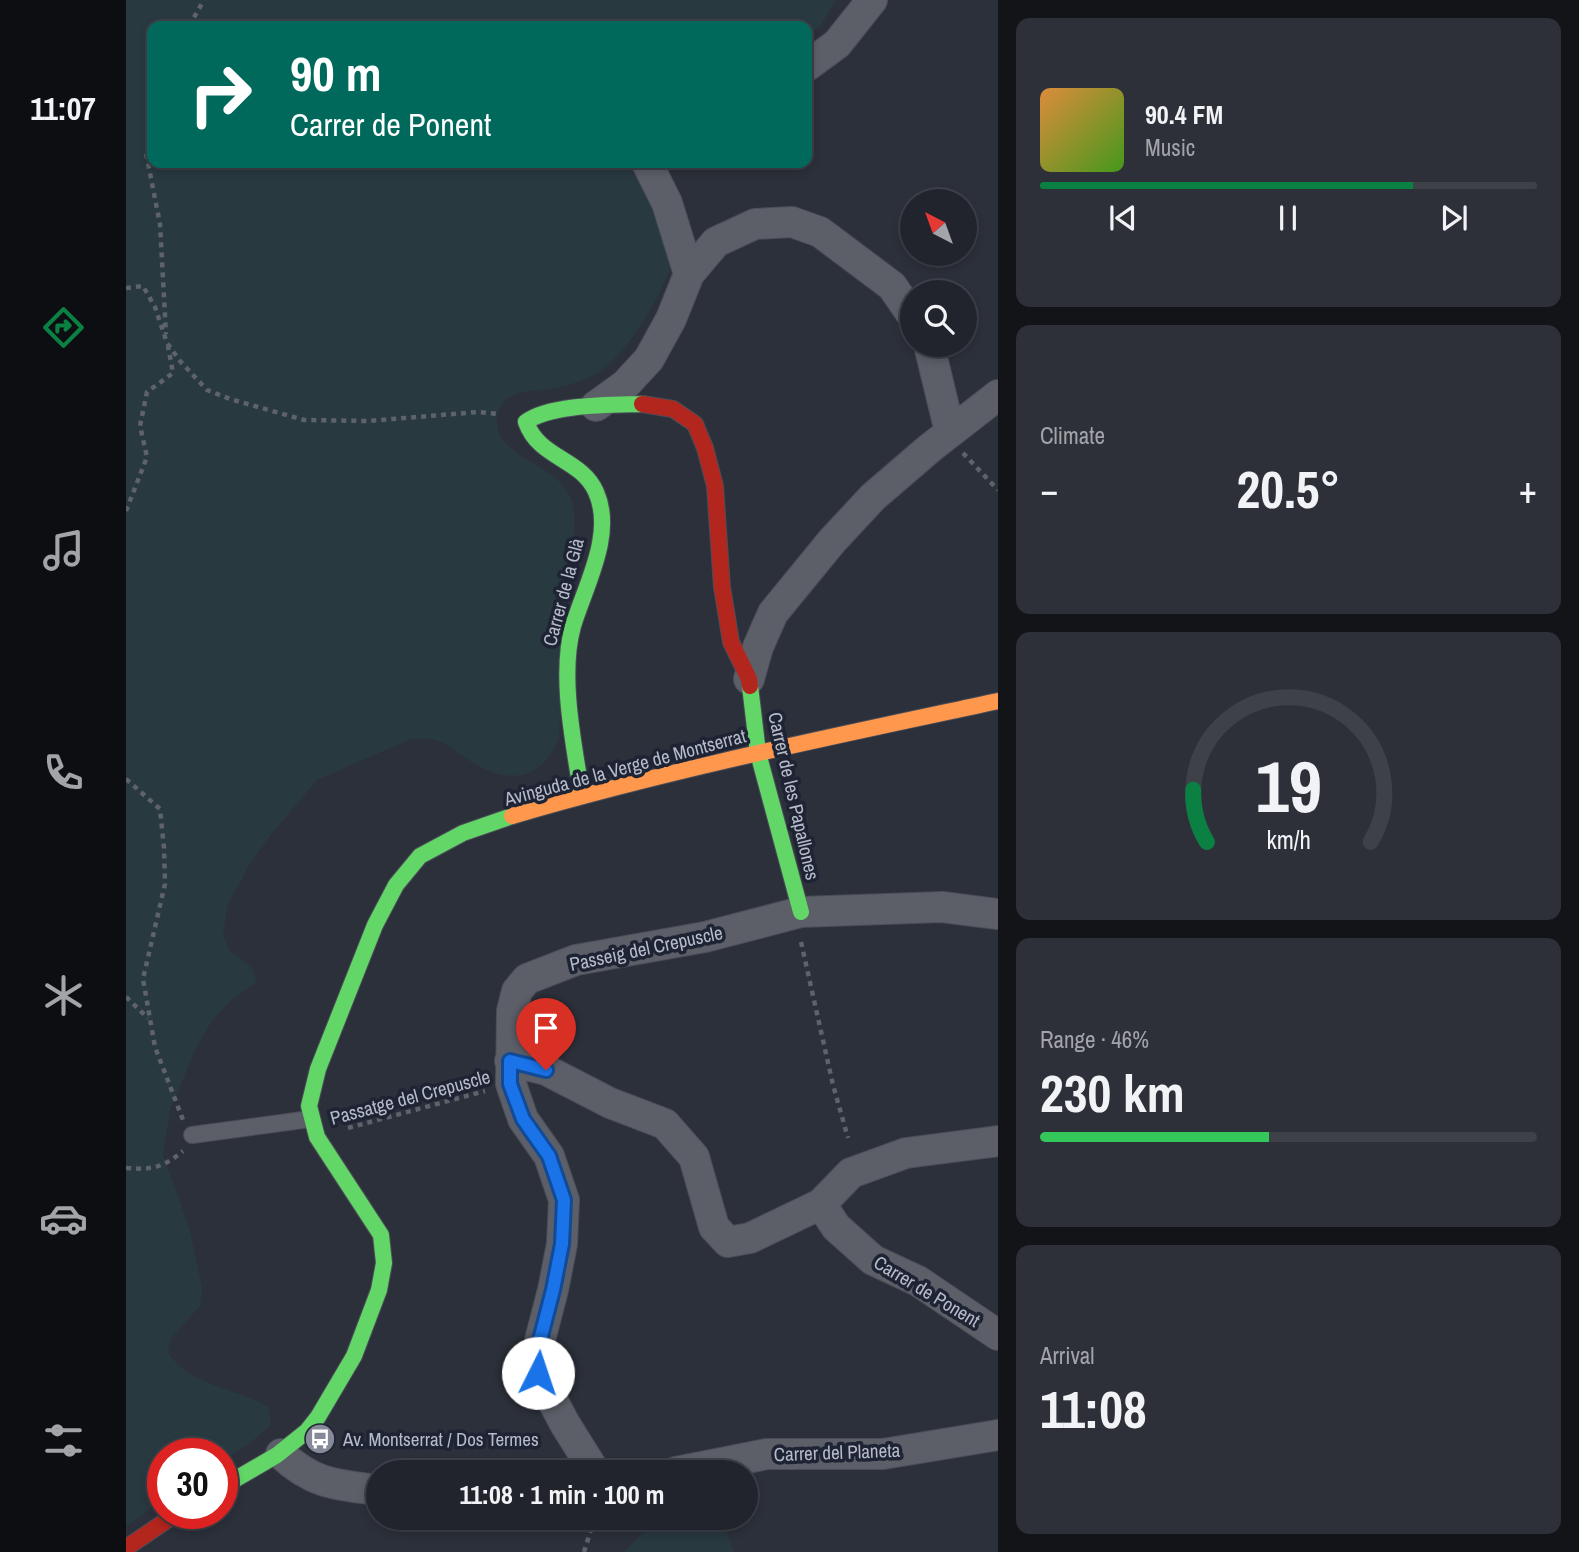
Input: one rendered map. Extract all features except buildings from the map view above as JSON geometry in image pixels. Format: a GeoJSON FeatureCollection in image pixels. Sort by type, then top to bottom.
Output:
{"type":"FeatureCollection","features":[{"type":"Feature","properties":{"kind":"street"},"geometry":{"type":"LineString","coordinates":[[812,62],[836,44],[872,0]]}},
{"type":"Feature","properties":{"kind":"street"},"geometry":{"type":"LineString","coordinates":[[650,168],[667,203],[689,274]]}},
{"type":"Feature","properties":{"kind":"street"},"geometry":{"type":"LineString","coordinates":[[526,422],[537,414],[596,407],[625,385],[649,359],[671,319],[689,274],[716,242],[755,224],[792,222],[820,232],[892,286],[900,298]]}},
{"type":"Feature","properties":{"kind":"street"},"geometry":{"type":"LineString","coordinates":[[932,357],[950,432]]}},
{"type":"Feature","properties":{"kind":"street"},"geometry":{"type":"LineString","coordinates":[[750,679],[773,612],[794,586],[873,498],[998,394]]}},
{"type":"Feature","properties":{"kind":"street","name":"Carrer de les Papallones"},"geometry":{"type":"LineString","coordinates":[[596,407],[644,404],[673,409],[695,424],[705,448],[715,486],[722,587],[731,642],[750,679],[758,753],[801,912]]}},
{"type":"Feature","properties":{"kind":"street","name":"Carrer de la Glà"},"geometry":{"type":"LineString","coordinates":[[526,422],[531,438],[537,444],[582,470],[594,485],[601,510],[600,535],[592,571],[571,635],[566,663],[582,796]]}},
{"type":"Feature","properties":{"kind":"street","name":"Avinguda de la Verge de Montserrat"},"geometry":{"type":"LineString","coordinates":[[238,1479],[281,1454],[309,1429],[329,1403],[358,1344],[383,1275],[381,1235],[317,1137],[310,1119],[309,1104],[323,1058],[369,943],[402,875],[419,857],[441,843],[582,796],[758,753],[998,701]]}},
{"type":"Feature","properties":{"kind":"street","name":"Passeig del Crepuscle"},"geometry":{"type":"LineString","coordinates":[[588,1460],[565,1424],[538,1373],[540,1340],[562,1244],[564,1200],[549,1156],[523,1119],[510,1072],[512,1010],[517,991],[527,979],[576,960],[705,937],[801,912],[942,907],[998,914]]}},
{"type":"Feature","properties":{"kind":"street"},"geometry":{"type":"LineString","coordinates":[[510,1072],[546,1070],[610,1103],[665,1124],[694,1157],[715,1227],[728,1242],[750,1238],[821,1204],[851,1173],[906,1153],[998,1141]]}},
{"type":"Feature","properties":{"kind":"street","name":"Carrer de Ponent"},"geometry":{"type":"LineString","coordinates":[[821,1204],[836,1227],[873,1261],[918,1282],[998,1335]]}},
{"type":"Feature","properties":{"kind":"street","name":"Carrer del Planeta"},"geometry":{"type":"LineString","coordinates":[[736,1460],[766,1454],[883,1454],[998,1434]]}},
{"type":"Feature","properties":{"kind":"street"},"geometry":{"type":"LineString","coordinates":[[281,1454],[311,1478],[366,1488]]}},
{"type":"Feature","properties":{"kind":"street"},"geometry":{"type":"LineString","coordinates":[[126,1548],[154,1529]]}},
{"type":"Feature","properties":{"kind":"lane"},"geometry":{"type":"LineString","coordinates":[[192,1135],[310,1119]]}},
{"type":"Feature","properties":{"kind":"path"},"geometry":{"type":"LineString","coordinates":[[192,21],[204,0]]}},
{"type":"Feature","properties":{"kind":"path"},"geometry":{"type":"LineString","coordinates":[[149,168],[160,225],[167,343],[207,390],[304,420],[380,421],[478,412],[512,416],[526,422]]}},
{"type":"Feature","properties":{"kind":"path"},"geometry":{"type":"LineString","coordinates":[[126,288],[143,286],[155,307],[167,343],[173,373],[147,392],[140,426],[147,457],[126,511]]}},
{"type":"Feature","properties":{"kind":"path"},"geometry":{"type":"LineString","coordinates":[[950,432],[962,452],[998,490]]}},
{"type":"Feature","properties":{"kind":"path"},"geometry":{"type":"LineString","coordinates":[[126,779],[160,809],[165,884],[143,979],[155,1048],[180,1114],[192,1135],[183,1152],[168,1164],[146,1169],[126,1168]]}},
{"type":"Feature","properties":{"kind":"path"},"geometry":{"type":"LineString","coordinates":[[801,912],[801,946],[833,1086],[848,1138]]}},
{"type":"Feature","properties":{"kind":"path"},"geometry":{"type":"LineString","coordinates":[[126,997],[148,1019]]}},
{"type":"Feature","properties":{"kind":"path","name":"Passatge del Crepuscle"},"geometry":{"type":"LineString","coordinates":[[317,1137],[510,1072]]}},
{"type":"Feature","properties":{"kind":"path"},"geometry":{"type":"LineString","coordinates":[[584,1552],[591,1530]]}},
{"type":"Feature","properties":{"kind":"shaded area"},"geometry":{"type":"Polygon","coordinates":[[[126,0],[836,0],[821,25],[812,33],[812,21],[147,21],[147,168],[633,168],[675,251],[656,300],[633,336],[608,365],[596,374],[572,384],[514,395],[507,399],[498,413],[497,425],[506,444],[553,476],[567,491],[574,511],[559,739],[552,752],[534,770],[513,776],[501,775],[488,771],[438,741],[411,739],[317,780],[269,837],[250,864],[228,904],[223,935],[229,950],[252,968],[257,982],[231,1000],[212,1021],[196,1048],[170,1110],[163,1155],[190,1230],[202,1289],[200,1306],[171,1338],[168,1352],[188,1373],[269,1408],[271,1425],[238,1451],[238,1438],[147,1438],[147,1511],[126,1527],[126,0]]]}},
{"type":"Feature","properties":{"kind":"shaded area"},"geometry":{"type":"Polygon","coordinates":[[[647,1530],[726,1530],[734,1552],[624,1552],[647,1530]]]}},
{"type":"Feature","properties":{"kind":"traffic: fast"},"geometry":{"type":"LineString","coordinates":[[582,796],[569,711],[567,666],[573,626],[591,577],[600,542],[601,508],[589,481],[581,472],[540,444],[526,422],[537,416],[565,409],[642,404]]}},
{"type":"Feature","properties":{"kind":"traffic: fast"},"geometry":{"type":"LineString","coordinates":[[750,686],[758,753],[801,912]]}},
{"type":"Feature","properties":{"kind":"traffic: fast"},"geometry":{"type":"LineString","coordinates":[[238,1478],[277,1455],[307,1431],[318,1417],[354,1356],[379,1290],[384,1263],[381,1235],[317,1137],[309,1106],[318,1069],[375,925],[396,885],[420,856],[463,833],[512,816]]}},
{"type":"Feature","properties":{"kind":"traffic: slow"},"geometry":{"type":"LineString","coordinates":[[512,816],[693,768],[998,701]]}},
{"type":"Feature","properties":{"kind":"traffic: jam"},"geometry":{"type":"LineString","coordinates":[[642,404],[673,409],[695,424],[705,448],[715,486],[722,587],[731,642],[750,686]]}},
{"type":"Feature","properties":{"kind":"traffic: jam"},"geometry":{"type":"LineString","coordinates":[[126,1548],[154,1529]]}},
{"type":"Feature","properties":{"kind":"place","name":"Av. Montserrat / Dos Termes"},"geometry":{"type":"Point","coordinates":[320,1439]}},
{"type":"Feature","properties":{"kind":"route"},"geometry":{"type":"LineString","coordinates":[[538,1373],[540,1340],[562,1244],[564,1200],[549,1156],[523,1119],[510,1084],[510,1061],[546,1070]]}}]}
